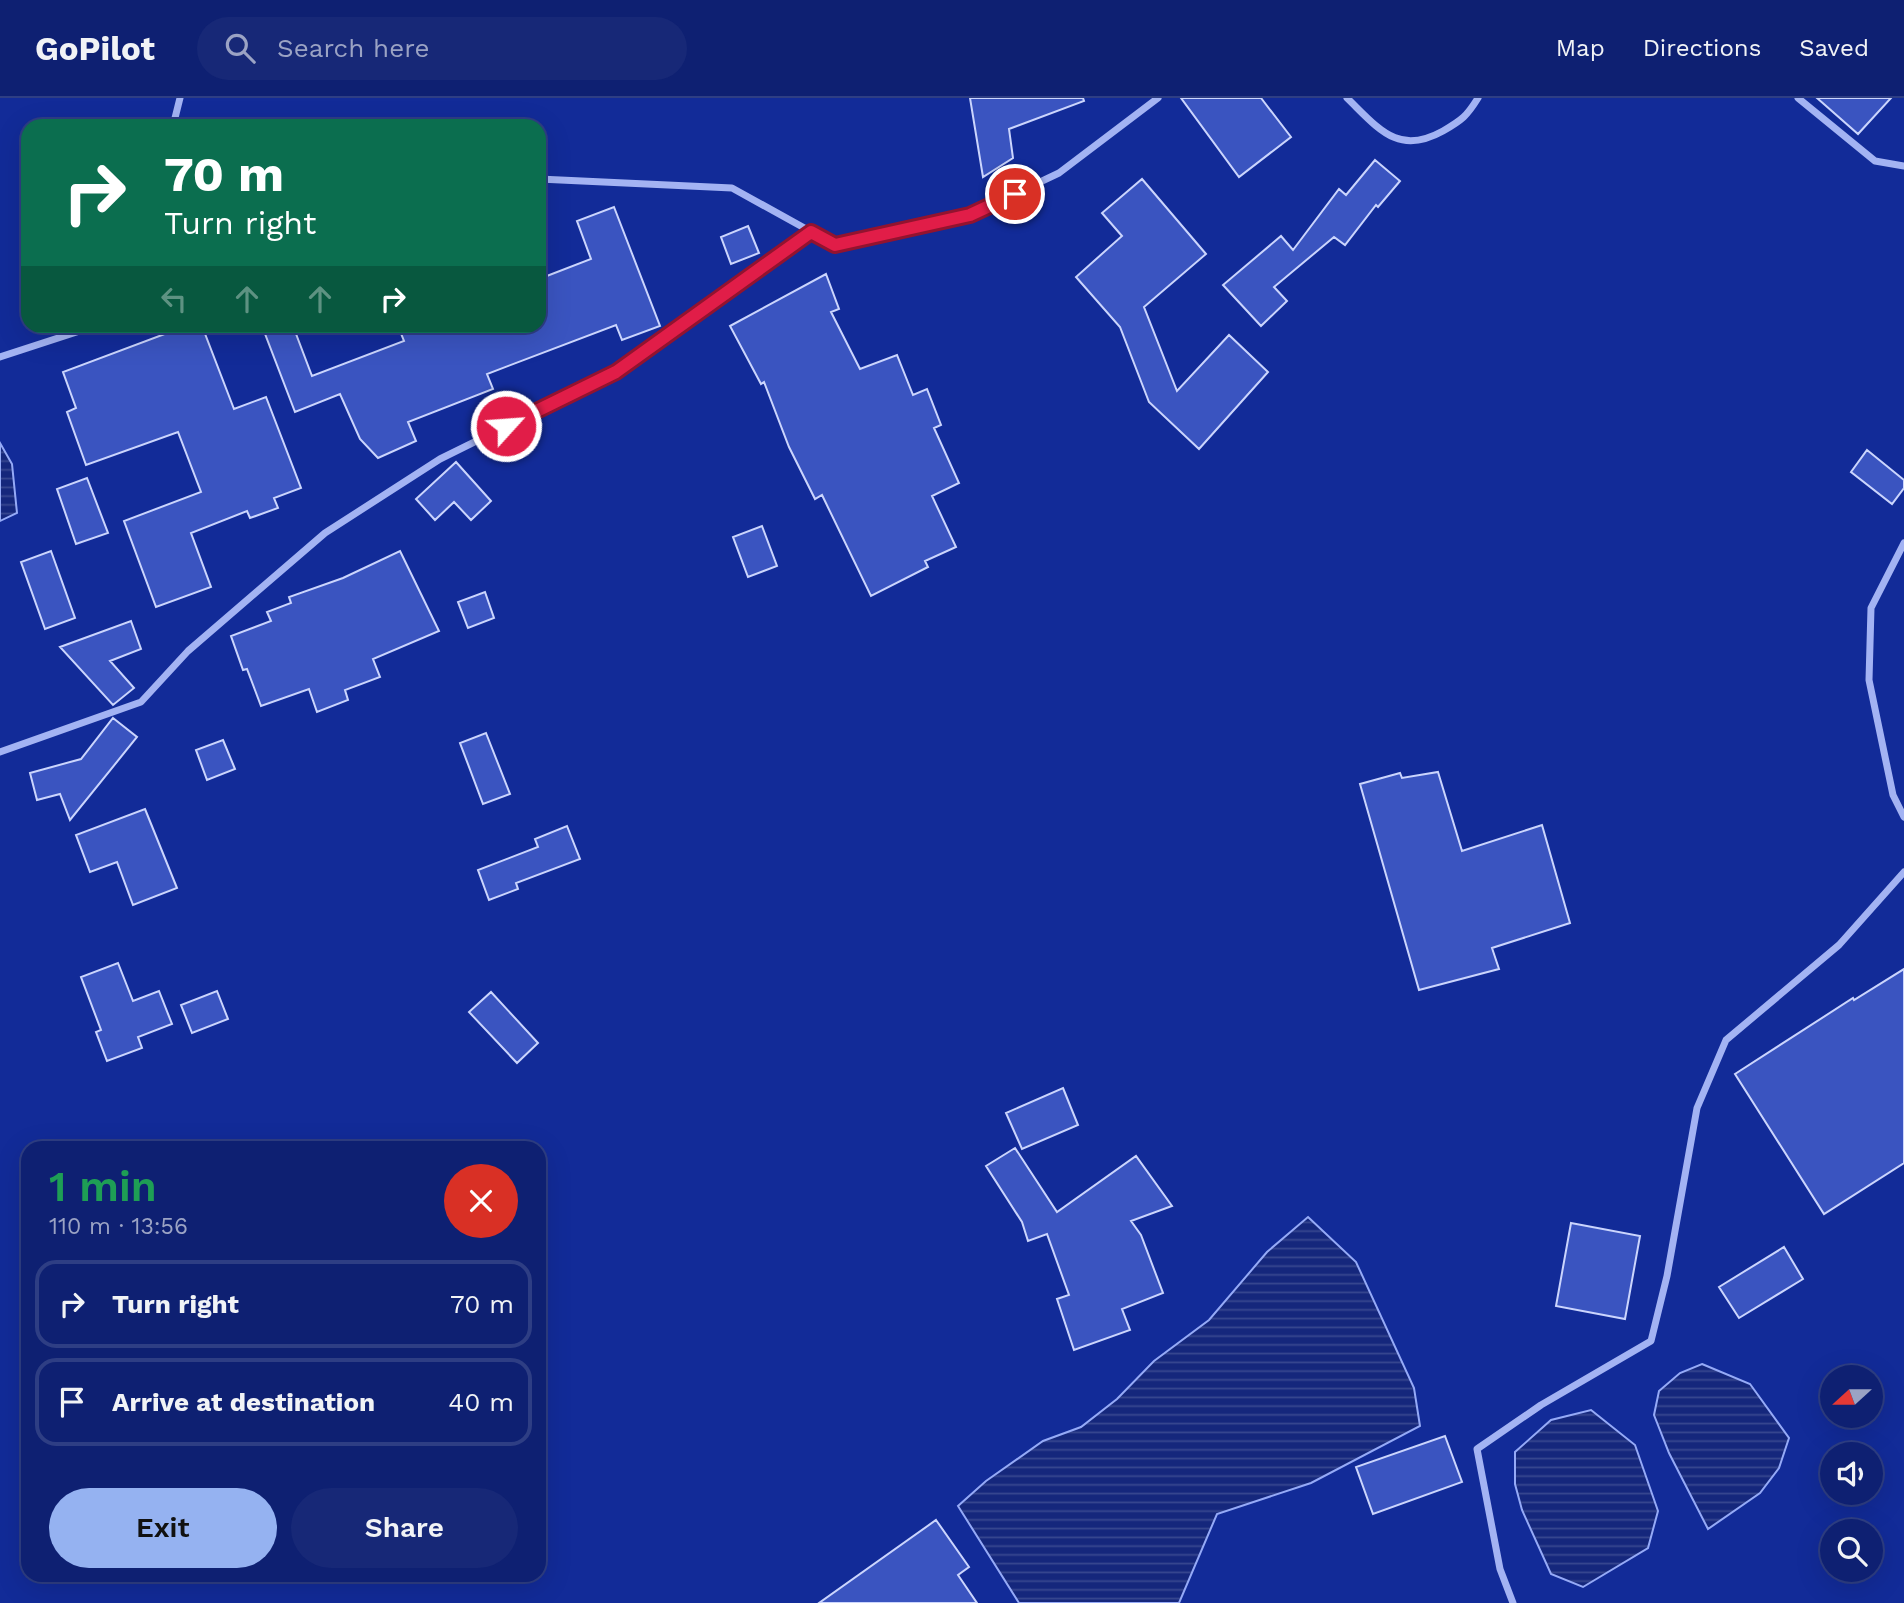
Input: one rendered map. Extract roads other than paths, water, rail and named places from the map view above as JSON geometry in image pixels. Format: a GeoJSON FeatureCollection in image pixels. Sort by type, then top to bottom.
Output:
{"type":"FeatureCollection","features":[{"type":"Feature","properties":{"kind":"street"},"geometry":{"type":"LineString","coordinates":[[175,119],[180,98]]}},
{"type":"Feature","properties":{"kind":"street"},"geometry":{"type":"LineString","coordinates":[[546,179],[732,188],[835,245],[970,215],[1059,173],[1158,98]]}},
{"type":"Feature","properties":{"kind":"street"},"geometry":{"type":"LineString","coordinates":[[1348,98],[1379,129],[1405,143],[1426,140],[1466,118],[1478,98]]}},
{"type":"Feature","properties":{"kind":"street"},"geometry":{"type":"LineString","coordinates":[[1798,98],[1875,161],[1904,166]]}},
{"type":"Feature","properties":{"kind":"street"},"geometry":{"type":"LineString","coordinates":[[0,752],[141,702],[188,651],[325,533],[440,459],[616,372],[811,232]]}},
{"type":"Feature","properties":{"kind":"street"},"geometry":{"type":"LineString","coordinates":[[0,357],[74,333]]}},
{"type":"Feature","properties":{"kind":"street"},"geometry":{"type":"LineString","coordinates":[[1904,543],[1871,608],[1870,680],[1893,795],[1904,817]]}},
{"type":"Feature","properties":{"kind":"street"},"geometry":{"type":"LineString","coordinates":[[1513,1603],[1500,1569],[1477,1449],[1541,1405],[1651,1341],[1667,1276],[1698,1108],[1726,1040],[1839,945],[1904,872]]}}]}
